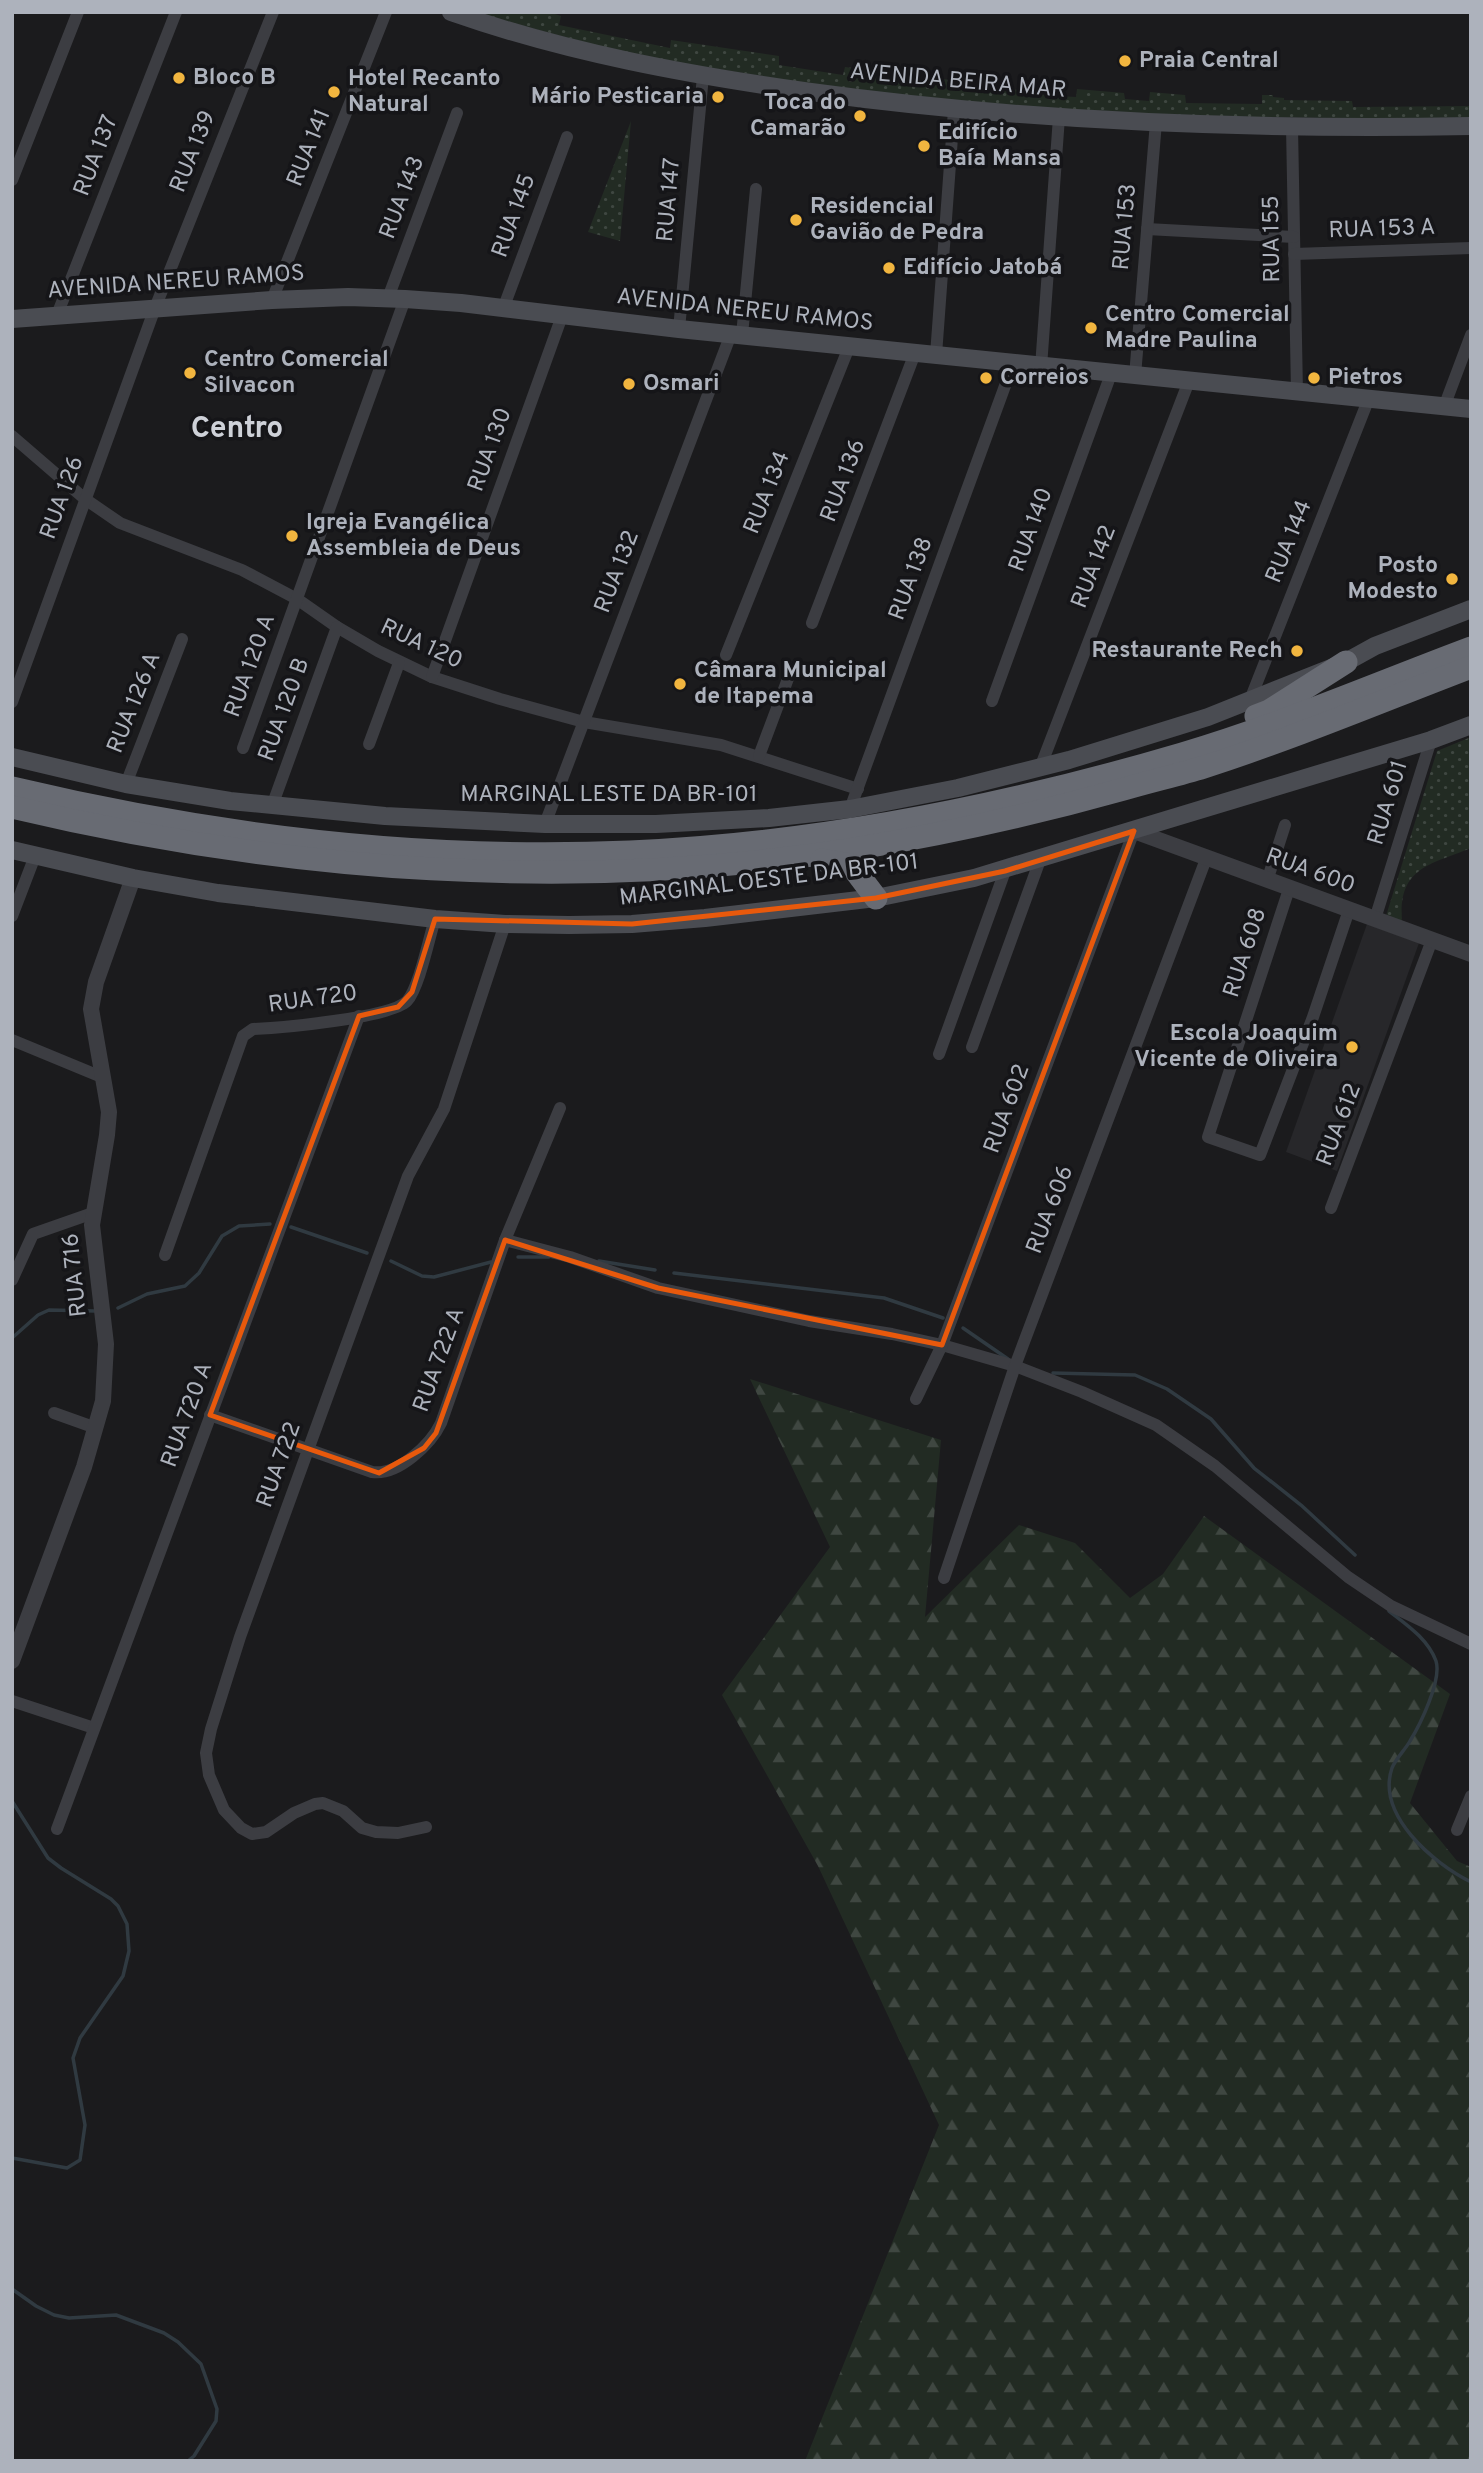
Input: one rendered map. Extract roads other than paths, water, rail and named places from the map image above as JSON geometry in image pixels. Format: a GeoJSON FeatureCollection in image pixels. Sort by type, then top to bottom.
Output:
{"type":"FeatureCollection","features":[{"type":"Feature","properties":{"kind":"highway"},"geometry":{"type":"LineString","coordinates":[[12,788],[165,820],[296,839],[403,849],[576,853],[705,847],[841,831],[956,811],[1052,790],[1185,753],[1471,648]]}},
{"type":"Feature","properties":{"kind":"highway"},"geometry":{"type":"LineString","coordinates":[[1134,767],[1197,737],[1269,711],[1346,662]]}},
{"type":"Feature","properties":{"kind":"highway"},"geometry":{"type":"LineString","coordinates":[[12,807],[97,826],[216,846],[328,860],[496,871],[601,871],[706,866],[798,856],[926,836],[1008,819],[1202,767],[1271,744],[1471,667]]}},
{"type":"Feature","properties":{"kind":"highway"},"geometry":{"type":"LineString","coordinates":[[798,856],[851,865],[876,898]]}},
{"type":"Feature","properties":{"kind":"main road","name":"AVENIDA BEIRA MAR"},"geometry":{"type":"LineString","coordinates":[[451,12],[534,39],[638,64],[703,76],[954,110],[1292,127],[1471,126]]}},
{"type":"Feature","properties":{"kind":"main road","name":"AVENIDA NEREU RAMOS"},"geometry":{"type":"LineString","coordinates":[[12,319],[272,300],[396,299],[1471,410]]}},
{"type":"Feature","properties":{"kind":"main road","name":"MARGINAL LESTE DA BR-101"},"geometry":{"type":"LineString","coordinates":[[12,757],[126,783],[272,806],[385,816],[545,824],[699,822],[769,818],[850,809],[958,789],[1040,768],[1161,732],[1250,700],[1346,662],[1375,646],[1471,610]]}},
{"type":"Feature","properties":{"kind":"main road","name":"MARGINAL OESTE DA BR-101"},"geometry":{"type":"LineString","coordinates":[[12,850],[132,878],[250,898],[435,919],[505,924],[632,924],[705,918],[876,898],[1005,871],[1431,740],[1471,725]]}},
{"type":"Feature","properties":{"kind":"street"},"geometry":{"type":"LineString","coordinates":[[12,180],[78,12]]}},
{"type":"Feature","properties":{"kind":"street","name":"RUA 137"},"geometry":{"type":"LineString","coordinates":[[57,315],[176,12]]}},
{"type":"Feature","properties":{"kind":"street","name":"RUA 139"},"geometry":{"type":"LineString","coordinates":[[155,308],[273,12]]}},
{"type":"Feature","properties":{"kind":"street","name":"RUA 141"},"geometry":{"type":"LineString","coordinates":[[272,300],[386,12]]}},
{"type":"Feature","properties":{"kind":"street","name":"RUA 147"},"geometry":{"type":"LineString","coordinates":[[679,329],[703,76]]}},
{"type":"Feature","properties":{"kind":"street"},"geometry":{"type":"LineString","coordinates":[[936,355],[954,110]]}},
{"type":"Feature","properties":{"kind":"street","name":"RUA 143"},"geometry":{"type":"LineString","coordinates":[[298,599],[457,113]]}},
{"type":"Feature","properties":{"kind":"street"},"geometry":{"type":"LineString","coordinates":[[1041,367],[1059,117]]}},
{"type":"Feature","properties":{"kind":"street","name":"RUA 153"},"geometry":{"type":"LineString","coordinates":[[1135,376],[1156,122]]}},
{"type":"Feature","properties":{"kind":"street","name":"RUA 155"},"geometry":{"type":"LineString","coordinates":[[1292,127],[1297,392]]}},
{"type":"Feature","properties":{"kind":"street","name":"RUA 145"},"geometry":{"type":"LineString","coordinates":[[503,309],[566,137]]}},
{"type":"Feature","properties":{"kind":"street","name":"RUA 132"},"geometry":{"type":"LineString","coordinates":[[545,824],[736,334],[756,189]]}},
{"type":"Feature","properties":{"kind":"street","name":"RUA 153 A"},"geometry":{"type":"LineString","coordinates":[[1147,229],[1294,237]]}},
{"type":"Feature","properties":{"kind":"street","name":"RUA 153 A"},"geometry":{"type":"LineString","coordinates":[[1294,254],[1471,248]]}},
{"type":"Feature","properties":{"kind":"street","name":"RUA 126"},"geometry":{"type":"LineString","coordinates":[[12,702],[155,308]]}},
{"type":"Feature","properties":{"kind":"street","name":"RUA 130"},"geometry":{"type":"LineString","coordinates":[[432,677],[562,316]]}},
{"type":"Feature","properties":{"kind":"street"},"geometry":{"type":"LineString","coordinates":[[1444,407],[1471,335]]}},
{"type":"Feature","properties":{"kind":"street","name":"RUA 134"},"geometry":{"type":"LineString","coordinates":[[726,654],[849,347]]}},
{"type":"Feature","properties":{"kind":"street","name":"RUA 136"},"geometry":{"type":"LineString","coordinates":[[812,624],[915,353]]}},
{"type":"Feature","properties":{"kind":"street","name":"RUA 138"},"geometry":{"type":"LineString","coordinates":[[850,809],[1013,364]]}},
{"type":"Feature","properties":{"kind":"street","name":"RUA 140"},"geometry":{"type":"LineString","coordinates":[[992,701],[1111,374]]}},
{"type":"Feature","properties":{"kind":"street","name":"RUA 142"},"geometry":{"type":"LineString","coordinates":[[1040,768],[1189,381]]}},
{"type":"Feature","properties":{"kind":"street","name":"RUA 144"},"geometry":{"type":"LineString","coordinates":[[1250,700],[1369,398]]}},
{"type":"Feature","properties":{"kind":"street","name":"RUA 120"},"geometry":{"type":"LineString","coordinates":[[12,436],[85,499],[120,523],[229,564],[298,599],[337,627],[399,663],[432,677],[584,722],[721,745],[858,789]]}},
{"type":"Feature","properties":{"kind":"street","name":"RUA 120 A"},"geometry":{"type":"LineString","coordinates":[[243,748],[298,599]]}},
{"type":"Feature","properties":{"kind":"street","name":"RUA 120 B"},"geometry":{"type":"LineString","coordinates":[[272,806],[337,627]]}},
{"type":"Feature","properties":{"kind":"street","name":"RUA 126 A"},"geometry":{"type":"LineString","coordinates":[[126,783],[182,639]]}},
{"type":"Feature","properties":{"kind":"street"},"geometry":{"type":"LineString","coordinates":[[369,744],[399,663]]}},
{"type":"Feature","properties":{"kind":"street"},"geometry":{"type":"LineString","coordinates":[[759,756],[792,668]]}},
{"type":"Feature","properties":{"kind":"street","name":"RUA 601"},"geometry":{"type":"LineString","coordinates":[[1375,919],[1431,740]]}},
{"type":"Feature","properties":{"kind":"street"},"geometry":{"type":"LineString","coordinates":[[1267,881],[1284,825]]}},
{"type":"Feature","properties":{"kind":"street","name":"RUA 600"},"geometry":{"type":"LineString","coordinates":[[1134,831],[1471,954]]}},
{"type":"Feature","properties":{"kind":"street","name":"RUA 602"},"geometry":{"type":"LineString","coordinates":[[916,1399],[942,1345],[1134,831]]}},
{"type":"Feature","properties":{"kind":"street"},"geometry":{"type":"LineString","coordinates":[[12,916],[35,856]]}},
{"type":"Feature","properties":{"kind":"street","name":"RUA 606"},"geometry":{"type":"LineString","coordinates":[[944,1578],[1015,1366],[1206,859]]}},
{"type":"Feature","properties":{"kind":"street"},"geometry":{"type":"LineString","coordinates":[[972,1047],[1040,860]]}},
{"type":"Feature","properties":{"kind":"street"},"geometry":{"type":"LineString","coordinates":[[939,1054],[1005,871]]}},
{"type":"Feature","properties":{"kind":"street","name":"RUA 716"},"geometry":{"type":"LineString","coordinates":[[12,1661],[96,1428],[103,1401],[106,1356],[104,1326],[92,1245],[93,1213],[108,1123],[104,1078],[92,1019],[93,992],[132,878]]}},
{"type":"Feature","properties":{"kind":"street","name":"RUA 608"},"geometry":{"type":"LineString","coordinates":[[1289,889],[1208,1137],[1260,1155],[1309,1028],[1349,910]]}},
{"type":"Feature","properties":{"kind":"street","name":"RUA 720"},"geometry":{"type":"LineString","coordinates":[[164,1255],[243,1035],[253,1029],[294,1026],[398,1007],[408,999],[435,919]]}},
{"type":"Feature","properties":{"kind":"street","name":"RUA 722"},"geometry":{"type":"LineString","coordinates":[[426,1827],[398,1833],[376,1832],[362,1828],[336,1807],[323,1803],[294,1813],[266,1832],[252,1834],[241,1828],[224,1810],[209,1775],[206,1753],[240,1637],[408,1176],[444,1109],[505,924]]}},
{"type":"Feature","properties":{"kind":"street","name":"RUA 612"},"geometry":{"type":"LineString","coordinates":[[1331,1208],[1432,940]]}},
{"type":"Feature","properties":{"kind":"street","name":"RUA 720 A"},"geometry":{"type":"LineString","coordinates":[[57,1829],[359,1016]]}},
{"type":"Feature","properties":{"kind":"street"},"geometry":{"type":"LineString","coordinates":[[12,1040],[104,1078]]}},
{"type":"Feature","properties":{"kind":"street","name":"RUA 722 A"},"geometry":{"type":"LineString","coordinates":[[210,1415],[379,1473],[392,1469],[431,1441],[441,1423],[505,1240],[560,1108]]}},
{"type":"Feature","properties":{"kind":"street"},"geometry":{"type":"LineString","coordinates":[[12,1280],[33,1234],[93,1213]]}},
{"type":"Feature","properties":{"kind":"street"},"geometry":{"type":"LineString","coordinates":[[505,1240],[570,1256],[658,1288],[809,1321],[892,1334],[1015,1366],[1156,1425],[1215,1466],[1348,1577],[1391,1606],[1471,1644]]}},
{"type":"Feature","properties":{"kind":"street"},"geometry":{"type":"LineString","coordinates":[[54,1413],[96,1428]]}},
{"type":"Feature","properties":{"kind":"street"},"geometry":{"type":"LineString","coordinates":[[12,1701],[94,1728]]}},
{"type":"Feature","properties":{"kind":"street"},"geometry":{"type":"LineString","coordinates":[[1457,1830],[1471,1796]]}},
{"type":"Feature","properties":{"kind":"waterway"},"geometry":{"type":"LineString","coordinates":[[118,1308],[147,1294],[185,1286],[199,1273],[222,1236],[239,1226],[270,1224]]}},
{"type":"Feature","properties":{"kind":"waterway"},"geometry":{"type":"LineString","coordinates":[[291,1227],[367,1253]]}},
{"type":"Feature","properties":{"kind":"waterway"},"geometry":{"type":"LineString","coordinates":[[518,1257],[549,1257]]}},
{"type":"Feature","properties":{"kind":"waterway"},"geometry":{"type":"LineString","coordinates":[[391,1261],[422,1276],[434,1277],[491,1262]]}},
{"type":"Feature","properties":{"kind":"waterway"},"geometry":{"type":"LineString","coordinates":[[599,1261],[655,1270]]}},
{"type":"Feature","properties":{"kind":"waterway"},"geometry":{"type":"LineString","coordinates":[[674,1273],[884,1298],[943,1318]]}},
{"type":"Feature","properties":{"kind":"waterway"},"geometry":{"type":"LineString","coordinates":[[12,1338],[38,1315],[49,1310],[95,1311]]}},
{"type":"Feature","properties":{"kind":"waterway"},"geometry":{"type":"LineString","coordinates":[[963,1328],[1008,1359]]}},
{"type":"Feature","properties":{"kind":"waterway"},"geometry":{"type":"LineString","coordinates":[[1053,1373],[1135,1375],[1167,1389],[1211,1419],[1254,1468],[1301,1505],[1355,1555]]}},
{"type":"Feature","properties":{"kind":"waterway"},"geometry":{"type":"LineString","coordinates":[[1389,1611],[1422,1639],[1432,1653],[1437,1669],[1424,1714],[1392,1768],[1389,1786],[1392,1803],[1411,1836],[1440,1863],[1471,1882]]}},
{"type":"Feature","properties":{"kind":"waterway"},"geometry":{"type":"LineString","coordinates":[[12,1801],[48,1858],[118,1906],[127,1924],[129,1951],[123,1976],[80,2038],[73,2058],[85,2125],[80,2160],[67,2168],[12,2158]]}},
{"type":"Feature","properties":{"kind":"waterway"},"geometry":{"type":"LineString","coordinates":[[12,2289],[54,2315],[69,2318],[116,2315],[164,2333],[201,2364],[217,2409],[216,2421],[188,2461]]}},
{"type":"Feature","properties":{"kind":"place","name":"Praia Central"},"geometry":{"type":"Point","coordinates":[1125,61]}},
{"type":"Feature","properties":{"kind":"place","name":"Bloco B"},"geometry":{"type":"Point","coordinates":[179,78]}},
{"type":"Feature","properties":{"kind":"place","name":"Hotel Recanto Natural"},"geometry":{"type":"Point","coordinates":[334,92]}},
{"type":"Feature","properties":{"kind":"place","name":"Mário Pesticaria"},"geometry":{"type":"Point","coordinates":[718,97]}},
{"type":"Feature","properties":{"kind":"place","name":"Toca do Camarão"},"geometry":{"type":"Point","coordinates":[860,116]}},
{"type":"Feature","properties":{"kind":"place","name":"Edifício Baía Mansa"},"geometry":{"type":"Point","coordinates":[924,146]}},
{"type":"Feature","properties":{"kind":"place","name":"Residencial Gavião de Pedra"},"geometry":{"type":"Point","coordinates":[796,220]}},
{"type":"Feature","properties":{"kind":"place","name":"Edifício Jatobá"},"geometry":{"type":"Point","coordinates":[889,268]}},
{"type":"Feature","properties":{"kind":"place","name":"Centro Comercial Madre Paulina"},"geometry":{"type":"Point","coordinates":[1091,328]}},
{"type":"Feature","properties":{"kind":"place","name":"Centro Comercial Silvacon"},"geometry":{"type":"Point","coordinates":[190,373]}},
{"type":"Feature","properties":{"kind":"place","name":"Correios"},"geometry":{"type":"Point","coordinates":[986,378]}},
{"type":"Feature","properties":{"kind":"place","name":"Pietros"},"geometry":{"type":"Point","coordinates":[1314,378]}},
{"type":"Feature","properties":{"kind":"place","name":"Osmari"},"geometry":{"type":"Point","coordinates":[629,384]}},
{"type":"Feature","properties":{"kind":"place","name":"Igreja Evangélica Assembleia de Deus"},"geometry":{"type":"Point","coordinates":[292,536]}},
{"type":"Feature","properties":{"kind":"place","name":"Posto Modesto"},"geometry":{"type":"Point","coordinates":[1452,579]}},
{"type":"Feature","properties":{"kind":"place","name":"Restaurante Rech"},"geometry":{"type":"Point","coordinates":[1297,651]}},
{"type":"Feature","properties":{"kind":"place","name":"Câmara Municipal de Itapema"},"geometry":{"type":"Point","coordinates":[680,684]}},
{"type":"Feature","properties":{"kind":"place","name":"Escola Joaquim Vicente de Oliveira"},"geometry":{"type":"Point","coordinates":[1352,1047]}},
{"type":"Feature","properties":{"kind":"district","name":"Centro"},"geometry":{"type":"Point","coordinates":[237,429]}}]}
